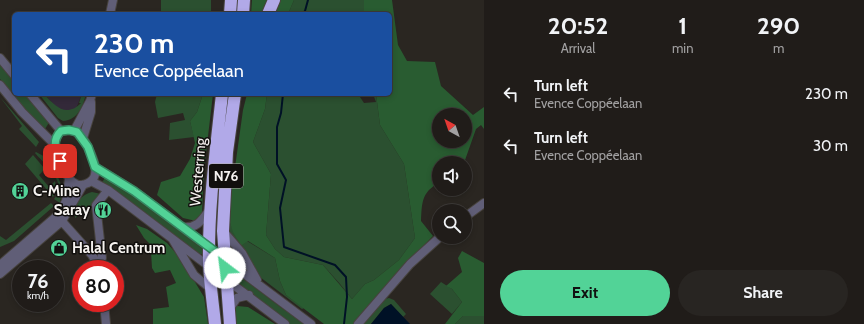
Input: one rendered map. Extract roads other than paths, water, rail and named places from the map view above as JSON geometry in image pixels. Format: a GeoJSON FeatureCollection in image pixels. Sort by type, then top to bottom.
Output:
{"type":"FeatureCollection","features":[{"type":"Feature","properties":{"kind":"highway"},"geometry":{"type":"LineString","coordinates":[[230,12],[231,0]]}},
{"type":"Feature","properties":{"kind":"highway"},"geometry":{"type":"LineString","coordinates":[[243,12],[244,0]]}},
{"type":"Feature","properties":{"kind":"highway"},"geometry":{"type":"LineString","coordinates":[[269,12],[274,0]]}},
{"type":"Feature","properties":{"kind":"highway","name":"Westerring"},"geometry":{"type":"LineString","coordinates":[[215,324],[209,265],[210,208],[222,96]]}},
{"type":"Feature","properties":{"kind":"highway","name":"Westerring"},"geometry":{"type":"LineString","coordinates":[[230,324],[223,231],[227,152],[235,98]]}},
{"type":"Feature","properties":{"kind":"street"},"geometry":{"type":"LineString","coordinates":[[110,12],[113,0]]}},
{"type":"Feature","properties":{"kind":"street"},"geometry":{"type":"LineString","coordinates":[[0,58],[12,73]]}},
{"type":"Feature","properties":{"kind":"street"},"geometry":{"type":"LineString","coordinates":[[0,86],[22,112],[55,145]]}},
{"type":"Feature","properties":{"kind":"street"},"geometry":{"type":"LineString","coordinates":[[32,96],[61,131]]}},
{"type":"Feature","properties":{"kind":"street"},"geometry":{"type":"LineString","coordinates":[[74,131],[91,98]]}},
{"type":"Feature","properties":{"kind":"street"},"geometry":{"type":"LineString","coordinates":[[83,138],[91,112],[91,98]]}},
{"type":"Feature","properties":{"kind":"street"},"geometry":{"type":"LineString","coordinates":[[61,131],[56,137],[55,145],[59,159],[70,179],[76,184],[83,185]]}},
{"type":"Feature","properties":{"kind":"street"},"geometry":{"type":"LineString","coordinates":[[0,274],[59,219],[83,185],[91,181],[95,176],[95,167],[90,151],[83,138],[74,131],[61,131]]}},
{"type":"Feature","properties":{"kind":"street"},"geometry":{"type":"LineString","coordinates":[[95,167],[134,191],[311,324]]}},
{"type":"Feature","properties":{"kind":"street"},"geometry":{"type":"LineString","coordinates":[[0,266],[59,219],[66,201],[70,179]]}},
{"type":"Feature","properties":{"kind":"street"},"geometry":{"type":"LineString","coordinates":[[91,181],[108,190],[226,277],[285,324]]}},
{"type":"Feature","properties":{"kind":"street"},"geometry":{"type":"LineString","coordinates":[[101,260],[96,205],[108,190]]}},
{"type":"Feature","properties":{"kind":"street"},"geometry":{"type":"LineString","coordinates":[[472,212],[484,203]]}},
{"type":"Feature","properties":{"kind":"street"},"geometry":{"type":"LineString","coordinates":[[182,227],[190,228],[196,226],[210,208]]}},
{"type":"Feature","properties":{"kind":"street"},"geometry":{"type":"LineString","coordinates":[[59,219],[94,260]]}},
{"type":"Feature","properties":{"kind":"street"},"geometry":{"type":"LineString","coordinates":[[223,231],[242,253],[261,285]]}},
{"type":"Feature","properties":{"kind":"street"},"geometry":{"type":"LineString","coordinates":[[171,237],[194,275],[211,289]]}},
{"type":"Feature","properties":{"kind":"street"},"geometry":{"type":"LineString","coordinates":[[358,324],[410,264],[432,244]]}},
{"type":"Feature","properties":{"kind":"street"},"geometry":{"type":"LineString","coordinates":[[229,311],[234,300],[241,296],[249,295]]}},
{"type":"Feature","properties":{"kind":"street"},"geometry":{"type":"LineString","coordinates":[[105,312],[106,324]]}},
{"type":"Feature","properties":{"kind":"water"},"geometry":{"type":"Polygon","coordinates":[[[391,304],[410,324],[371,324],[384,308],[391,304]]]}},
{"type":"Feature","properties":{"kind":"waterway"},"geometry":{"type":"LineString","coordinates":[[304,12],[308,0]]}},
{"type":"Feature","properties":{"kind":"waterway"},"geometry":{"type":"LineString","coordinates":[[283,96],[281,113],[277,127],[277,164],[286,180],[280,208],[284,247],[335,265],[346,277],[347,297],[344,324]]}},
{"type":"Feature","properties":{"kind":"place","name":"C-Mine"},"geometry":{"type":"Point","coordinates":[20,191]}},
{"type":"Feature","properties":{"kind":"place","name":"Saray"},"geometry":{"type":"Point","coordinates":[103,210]}},
{"type":"Feature","properties":{"kind":"place","name":"Halal Centrum"},"geometry":{"type":"Point","coordinates":[59,248]}}]}
